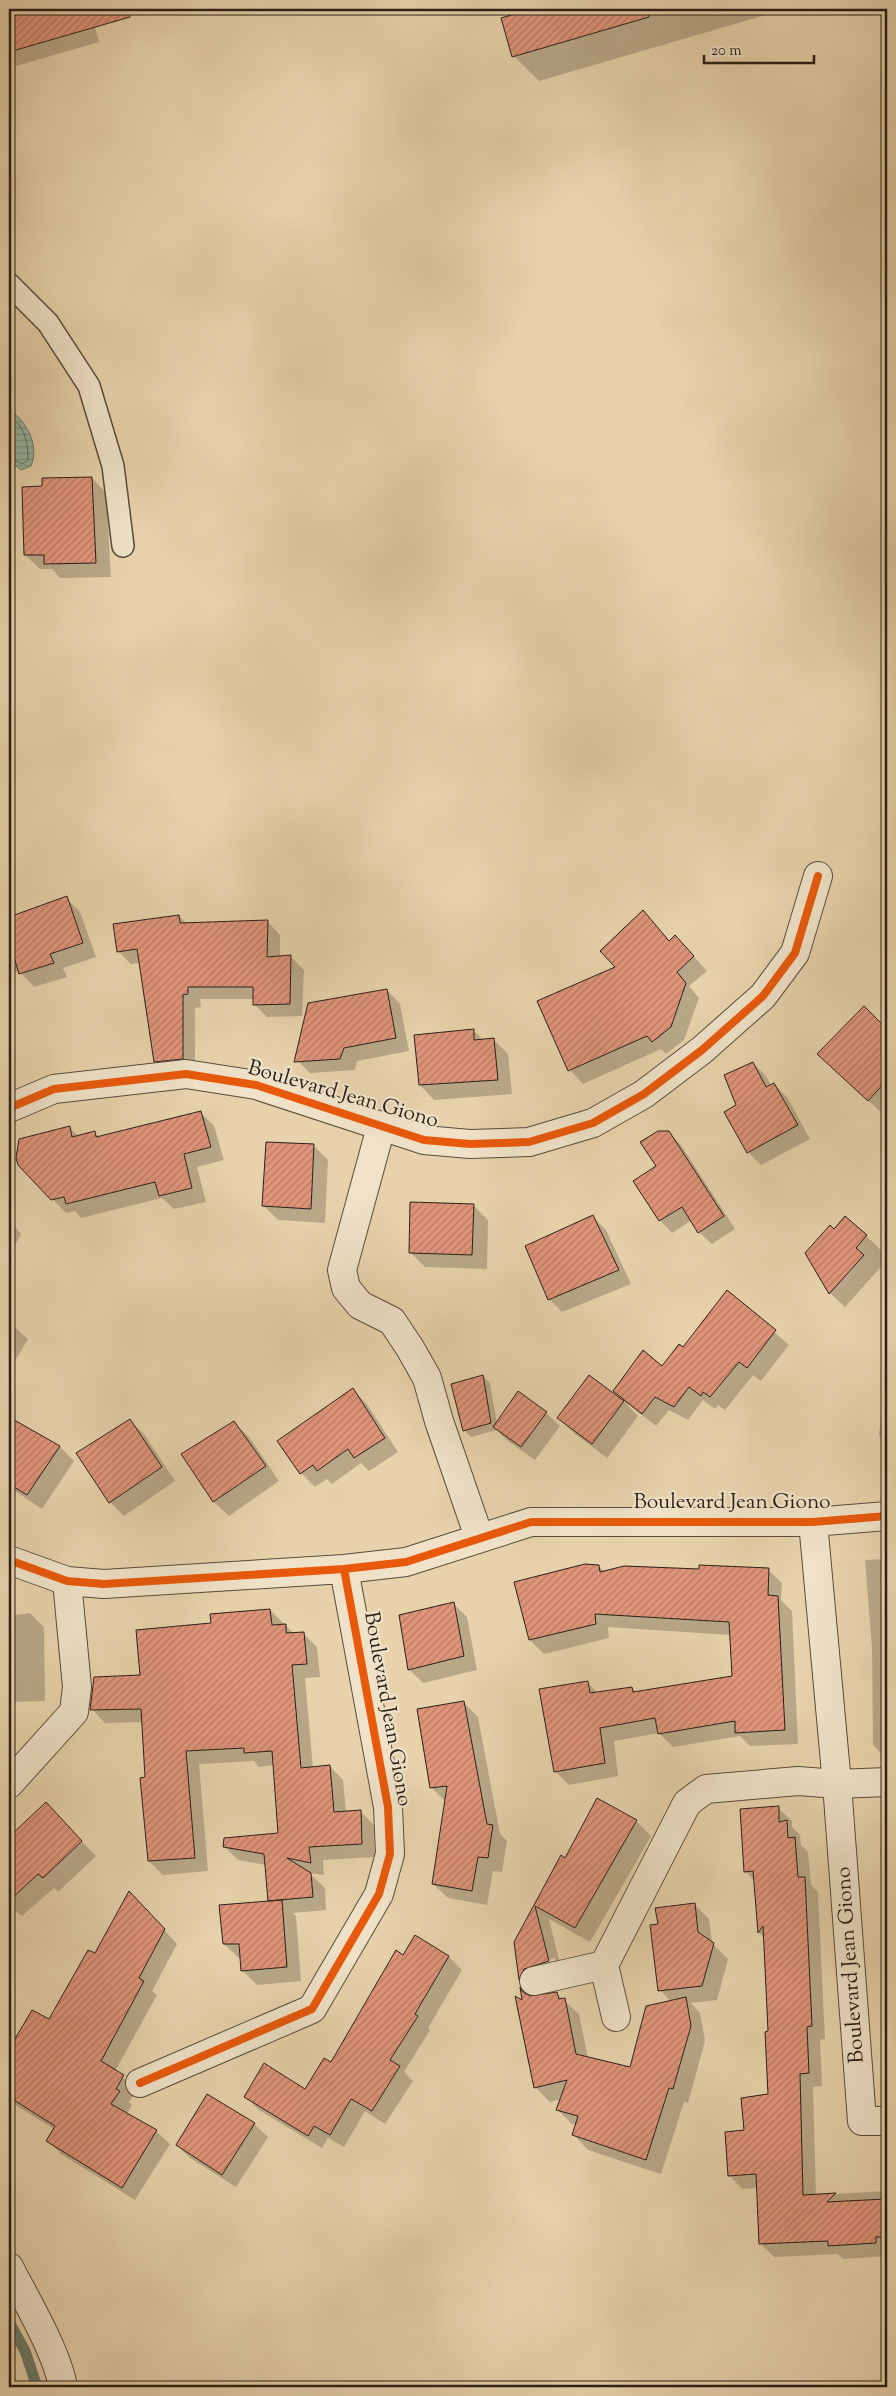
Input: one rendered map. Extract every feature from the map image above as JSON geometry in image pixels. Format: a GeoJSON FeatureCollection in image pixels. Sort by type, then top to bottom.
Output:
{"type":"FeatureCollection","features":[{"type":"Feature","properties":{"kind":"street","name":"Boulevard Jean Giono"},"geometry":{"type":"LineString","coordinates":[[9,1108],[54,1089],[186,1074],[256,1085],[424,1140],[480,1144],[529,1142],[593,1123],[644,1094],[702,1050],[764,996],[795,953],[818,876]]}},
{"type":"Feature","properties":{"kind":"street","name":"Boulevard Jean Giono"},"geometry":{"type":"LineString","coordinates":[[381,1127],[342,1270],[346,1288],[360,1305],[392,1322],[423,1371],[479,1537]]}},
{"type":"Feature","properties":{"kind":"street","name":"Boulevard Jean Giono"},"geometry":{"type":"LineString","coordinates":[[9,1560],[68,1581],[104,1584],[344,1569],[406,1562],[479,1537],[531,1522],[813,1522],[887,1516]]}},
{"type":"Feature","properties":{"kind":"street","name":"Boulevard Jean Giono"},"geometry":{"type":"LineString","coordinates":[[813,1522],[837,1784],[862,2121],[887,2121]]}},
{"type":"Feature","properties":{"kind":"street","name":"Boulevard Jean Giono"},"geometry":{"type":"LineString","coordinates":[[140,2084],[312,2008],[379,1894],[390,1854],[388,1807],[344,1569]]}},
{"type":"Feature","properties":{"kind":"street"},"geometry":{"type":"LineString","coordinates":[[9,1784],[74,1712],[77,1687],[68,1581]]}},
{"type":"Feature","properties":{"kind":"street"},"geometry":{"type":"LineString","coordinates":[[616,2017],[604,1965],[687,1803],[706,1788],[798,1781],[837,1784],[887,1782]]}},
{"type":"Feature","properties":{"kind":"street"},"geometry":{"type":"LineString","coordinates":[[534,1981],[604,1965]]}},
{"type":"Feature","properties":{"kind":"street"},"geometry":{"type":"LineString","coordinates":[[9,2267],[61,2374],[63,2387]]}},
{"type":"Feature","properties":{"kind":"lane"},"geometry":{"type":"LineString","coordinates":[[9,284],[48,323],[89,386],[112,466],[123,546]]}},
{"type":"Feature","properties":{"kind":"water"},"geometry":{"type":"Polygon","coordinates":[[[14,413],[28,430],[34,452],[31,466],[21,470],[9,460],[9,416],[14,413]]]}},
{"type":"Feature","properties":{"kind":"building"},"geometry":{"type":"Polygon","coordinates":[[[9,9],[129,9],[130,17],[9,52],[9,9]]]}},
{"type":"Feature","properties":{"kind":"building"},"geometry":{"type":"Polygon","coordinates":[[[532,9],[648,9],[649,17],[512,57],[501,18],[532,9]]]}},
{"type":"Feature","properties":{"kind":"building"},"geometry":{"type":"Polygon","coordinates":[[[92,477],[96,563],[44,564],[44,555],[24,555],[22,487],[42,486],[42,478],[92,477]]]}},
{"type":"Feature","properties":{"kind":"building"},"geometry":{"type":"Polygon","coordinates":[[[67,896],[83,943],[50,954],[54,963],[19,974],[9,940],[9,917],[67,896]]]}},
{"type":"Feature","properties":{"kind":"building"},"geometry":{"type":"Polygon","coordinates":[[[643,910],[669,941],[675,935],[694,956],[677,972],[686,983],[671,1027],[652,1042],[647,1036],[568,1071],[537,1001],[615,967],[600,951],[643,910]]]}},
{"type":"Feature","properties":{"kind":"building"},"geometry":{"type":"Polygon","coordinates":[[[179,915],[180,923],[268,920],[267,957],[291,955],[290,1004],[253,1005],[253,987],[188,987],[188,994],[183,995],[183,1059],[154,1062],[137,949],[117,952],[113,924],[179,915]]]}},
{"type":"Feature","properties":{"kind":"building"},"geometry":{"type":"Polygon","coordinates":[[[387,989],[396,1038],[344,1048],[340,1059],[294,1062],[308,1003],[387,989]]]}},
{"type":"Feature","properties":{"kind":"building"},"geometry":{"type":"Polygon","coordinates":[[[864,1006],[887,1029],[887,1080],[868,1101],[817,1054],[864,1006]]]}},
{"type":"Feature","properties":{"kind":"building"},"geometry":{"type":"Polygon","coordinates":[[[474,1029],[474,1040],[494,1038],[498,1080],[419,1085],[414,1035],[474,1029]]]}},
{"type":"Feature","properties":{"kind":"building"},"geometry":{"type":"Polygon","coordinates":[[[753,1062],[766,1087],[774,1083],[798,1125],[747,1153],[724,1112],[736,1105],[724,1075],[753,1062]]]}},
{"type":"Feature","properties":{"kind":"building"},"geometry":{"type":"Polygon","coordinates":[[[201,1111],[211,1147],[184,1154],[192,1188],[159,1196],[155,1182],[66,1204],[64,1197],[51,1200],[18,1165],[16,1158],[19,1139],[70,1126],[72,1137],[95,1131],[96,1137],[201,1111]]]}},
{"type":"Feature","properties":{"kind":"building"},"geometry":{"type":"Polygon","coordinates":[[[658,1131],[669,1131],[724,1216],[698,1233],[682,1207],[659,1221],[633,1181],[656,1166],[640,1142],[658,1131]]]}},
{"type":"Feature","properties":{"kind":"building"},"geometry":{"type":"Polygon","coordinates":[[[266,1142],[314,1144],[311,1209],[262,1206],[266,1142]]]}},
{"type":"Feature","properties":{"kind":"building"},"geometry":{"type":"Polygon","coordinates":[[[410,1202],[474,1204],[472,1255],[409,1253],[410,1202]]]}},
{"type":"Feature","properties":{"kind":"building"},"geometry":{"type":"Polygon","coordinates":[[[593,1215],[619,1270],[548,1300],[525,1246],[593,1215]]]}},
{"type":"Feature","properties":{"kind":"building"},"geometry":{"type":"Polygon","coordinates":[[[845,1216],[867,1235],[856,1248],[864,1255],[829,1294],[805,1253],[830,1225],[834,1229],[845,1216]]]}},
{"type":"Feature","properties":{"kind":"building"},"geometry":{"type":"Polygon","coordinates":[[[727,1290],[776,1330],[747,1368],[739,1362],[710,1397],[703,1392],[701,1396],[689,1387],[674,1407],[655,1397],[642,1414],[613,1391],[643,1350],[662,1366],[679,1344],[683,1347],[727,1290]]]}},
{"type":"Feature","properties":{"kind":"building"},"geometry":{"type":"Polygon","coordinates":[[[483,1375],[491,1423],[463,1431],[451,1384],[483,1375]]]}},
{"type":"Feature","properties":{"kind":"building"},"geometry":{"type":"Polygon","coordinates":[[[589,1375],[624,1401],[592,1444],[557,1418],[589,1375]]]}},
{"type":"Feature","properties":{"kind":"building"},"geometry":{"type":"Polygon","coordinates":[[[353,1388],[385,1438],[354,1458],[348,1449],[317,1471],[313,1465],[300,1474],[277,1441],[353,1388]]]}},
{"type":"Feature","properties":{"kind":"building"},"geometry":{"type":"Polygon","coordinates":[[[518,1391],[547,1412],[521,1447],[493,1427],[518,1391]]]}},
{"type":"Feature","properties":{"kind":"building"},"geometry":{"type":"Polygon","coordinates":[[[9,1417],[60,1446],[27,1495],[9,1484],[9,1417]]]}},
{"type":"Feature","properties":{"kind":"building"},"geometry":{"type":"Polygon","coordinates":[[[130,1419],[162,1467],[109,1503],[76,1453],[130,1419]]]}},
{"type":"Feature","properties":{"kind":"building"},"geometry":{"type":"Polygon","coordinates":[[[234,1421],[266,1466],[213,1502],[181,1454],[234,1421]]]}},
{"type":"Feature","properties":{"kind":"building"},"geometry":{"type":"Polygon","coordinates":[[[585,1564],[599,1565],[600,1572],[624,1566],[699,1569],[699,1565],[769,1568],[768,1595],[778,1596],[785,1730],[735,1733],[735,1721],[658,1734],[655,1718],[600,1728],[605,1763],[554,1772],[539,1689],[588,1681],[590,1693],[632,1687],[633,1692],[732,1676],[729,1622],[595,1614],[596,1624],[529,1640],[514,1582],[585,1564]]]}},
{"type":"Feature","properties":{"kind":"building"},"geometry":{"type":"Polygon","coordinates":[[[454,1602],[464,1656],[408,1670],[399,1615],[454,1602]]]}},
{"type":"Feature","properties":{"kind":"building"},"geometry":{"type":"Polygon","coordinates":[[[270,1609],[272,1625],[286,1624],[286,1633],[304,1632],[307,1664],[292,1665],[301,1768],[330,1765],[334,1812],[361,1810],[362,1844],[309,1847],[311,1863],[287,1858],[311,1873],[313,1897],[268,1901],[264,1854],[223,1847],[224,1838],[278,1833],[272,1751],[244,1753],[244,1748],[186,1751],[195,1858],[148,1861],[140,1778],[145,1777],[141,1709],[90,1710],[94,1677],[140,1675],[136,1630],[211,1623],[210,1614],[270,1609]]]}},
{"type":"Feature","properties":{"kind":"building"},"geometry":{"type":"Polygon","coordinates":[[[464,1701],[487,1824],[493,1825],[488,1858],[478,1857],[472,1891],[432,1884],[447,1786],[430,1788],[417,1709],[464,1701]]]}},
{"type":"Feature","properties":{"kind":"building"},"geometry":{"type":"Polygon","coordinates":[[[597,1798],[637,1820],[575,1928],[535,1906],[549,1961],[524,1969],[519,1980],[514,1942],[561,1855],[565,1858],[597,1798]]]}},
{"type":"Feature","properties":{"kind":"building"},"geometry":{"type":"Polygon","coordinates":[[[46,1802],[82,1841],[43,1878],[38,1874],[9,1901],[9,1837],[46,1802]]]}},
{"type":"Feature","properties":{"kind":"building"},"geometry":{"type":"Polygon","coordinates":[[[779,1806],[779,1822],[787,1820],[788,1838],[795,1837],[798,1877],[805,1877],[812,2026],[807,2027],[809,2073],[800,2074],[803,2195],[836,2193],[827,2202],[885,2199],[886,2237],[876,2237],[876,2243],[828,2246],[828,2241],[759,2244],[756,2174],[728,2176],[725,2132],[744,2130],[741,2098],[768,2094],[765,2032],[768,2031],[763,1926],[758,1933],[753,1871],[744,1872],[740,1809],[779,1806]]]}},
{"type":"Feature","properties":{"kind":"building"},"geometry":{"type":"Polygon","coordinates":[[[129,1891],[165,1929],[139,1978],[144,1981],[101,2061],[124,2075],[116,2089],[120,2091],[111,2104],[157,2130],[122,2188],[46,2141],[55,2126],[9,2097],[9,2049],[32,2010],[49,2019],[88,1950],[95,1953],[129,1891]]]}},
{"type":"Feature","properties":{"kind":"building"},"geometry":{"type":"Polygon","coordinates":[[[282,1900],[287,1967],[241,1971],[239,1944],[223,1944],[219,1905],[282,1900]]]}},
{"type":"Feature","properties":{"kind":"building"},"geometry":{"type":"Polygon","coordinates":[[[695,1903],[698,1932],[714,1943],[702,1986],[658,1991],[650,1925],[658,1924],[655,1908],[695,1903]]]}},
{"type":"Feature","properties":{"kind":"building"},"geometry":{"type":"Polygon","coordinates":[[[415,1935],[449,1956],[415,2014],[418,2016],[390,2060],[400,2066],[372,2111],[351,2099],[330,2135],[314,2126],[308,2136],[244,2097],[264,2063],[305,2089],[324,2058],[331,2062],[396,1950],[403,1955],[415,1935]]]}},
{"type":"Feature","properties":{"kind":"building"},"geometry":{"type":"Polygon","coordinates":[[[520,1987],[523,1992],[530,1996],[557,1992],[559,1999],[565,1998],[576,2054],[630,2067],[646,2006],[686,1997],[691,2026],[673,2089],[669,2088],[646,2160],[572,2135],[578,2116],[556,2110],[567,2080],[534,2088],[515,1996],[522,2000],[520,1987]]]}},
{"type":"Feature","properties":{"kind":"building"},"geometry":{"type":"Polygon","coordinates":[[[207,2094],[255,2123],[222,2175],[176,2145],[207,2094]]]}},
{"type":"Feature","properties":{"kind":"waterway"},"geometry":{"type":"LineString","coordinates":[[9,2322],[25,2351],[37,2387]]}},
{"type":"Feature","properties":{"kind":"cycle path"},"geometry":{"type":"LineString","coordinates":[[9,1108],[54,1089],[186,1074],[256,1085],[424,1140],[470,1144],[529,1142],[593,1123],[644,1094],[702,1050],[763,996],[795,953],[818,876]]}},
{"type":"Feature","properties":{"kind":"cycle path"},"geometry":{"type":"LineString","coordinates":[[9,1560],[67,1581],[104,1584],[344,1569],[406,1562],[531,1522],[813,1522],[887,1516]]}},
{"type":"Feature","properties":{"kind":"cycle path"},"geometry":{"type":"LineString","coordinates":[[140,2083],[312,2009],[379,1894],[390,1854],[388,1807],[344,1569]]}}]}
